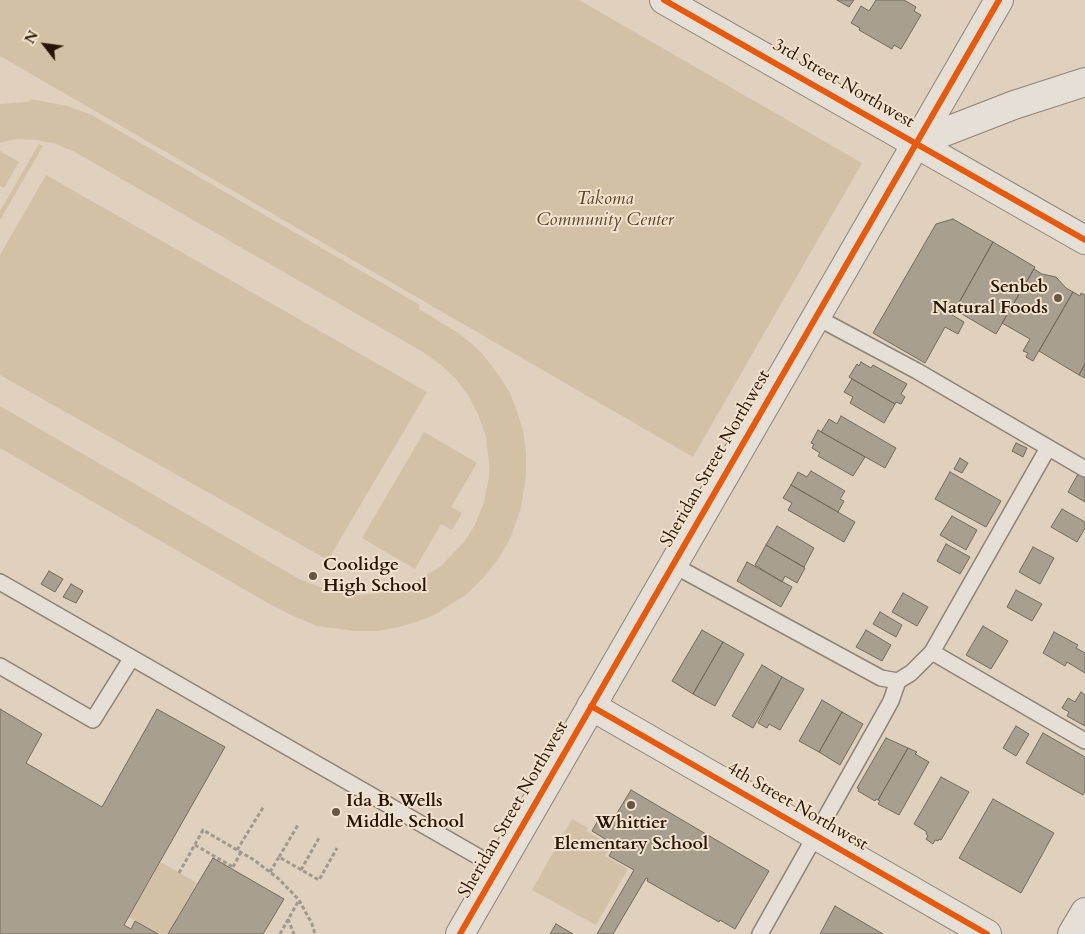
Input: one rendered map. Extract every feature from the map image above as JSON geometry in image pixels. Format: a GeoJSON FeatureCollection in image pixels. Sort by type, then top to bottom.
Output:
{"type":"FeatureCollection","features":[{"type":"Feature","properties":{"kind":"street","name":"3rd Street Northwest"},"geometry":{"type":"LineString","coordinates":[[664,0],[1085,240]]}},
{"type":"Feature","properties":{"kind":"street","name":"Sheridan Street Northwest"},"geometry":{"type":"LineString","coordinates":[[460,934],[999,0]]}},
{"type":"Feature","properties":{"kind":"street"},"geometry":{"type":"LineString","coordinates":[[916,143],[1014,105],[1085,82]]}},
{"type":"Feature","properties":{"kind":"street","name":"4th Street Northwest"},"geometry":{"type":"LineString","coordinates":[[592,706],[987,934]]}},
{"type":"Feature","properties":{"kind":"street"},"geometry":{"type":"LineString","coordinates":[[1072,934],[1085,912]]}},
{"type":"Feature","properties":{"kind":"lane"},"geometry":{"type":"LineString","coordinates":[[816,317],[917,371],[1085,469]]}},
{"type":"Feature","properties":{"kind":"lane"},"geometry":{"type":"LineString","coordinates":[[673,565],[882,678],[898,681],[912,673],[932,652],[1048,448]]}},
{"type":"Feature","properties":{"kind":"lane"},"geometry":{"type":"LineString","coordinates":[[0,582],[498,868]]}},
{"type":"Feature","properties":{"kind":"lane"},"geometry":{"type":"LineString","coordinates":[[932,652],[1085,740]]}},
{"type":"Feature","properties":{"kind":"lane"},"geometry":{"type":"LineString","coordinates":[[0,666],[93,720],[132,659]]}},
{"type":"Feature","properties":{"kind":"lane"},"geometry":{"type":"LineString","coordinates":[[760,934],[880,722],[891,701],[898,681]]}},
{"type":"Feature","properties":{"kind":"path"},"geometry":{"type":"LineString","coordinates":[[195,845],[233,868],[239,851],[264,806]]}},
{"type":"Feature","properties":{"kind":"path"},"geometry":{"type":"LineString","coordinates":[[270,872],[298,825]]}},
{"type":"Feature","properties":{"kind":"path"},"geometry":{"type":"LineString","coordinates":[[179,873],[203,830],[270,872],[299,900],[312,924],[315,934]]}},
{"type":"Feature","properties":{"kind":"path"},"geometry":{"type":"LineString","coordinates":[[301,870],[319,838]]}},
{"type":"Feature","properties":{"kind":"path"},"geometry":{"type":"LineString","coordinates":[[279,858],[319,880],[337,848]]}},
{"type":"Feature","properties":{"kind":"path"},"geometry":{"type":"LineString","coordinates":[[280,934],[299,900]]}},
{"type":"Feature","properties":{"kind":"path"},"geometry":{"type":"LineString","coordinates":[[288,919],[294,934]]}},
{"type":"Feature","properties":{"kind":"green space","name":"Takoma Community Center"},"geometry":{"type":"Polygon","coordinates":[[[0,0],[579,0],[862,163],[693,457],[0,56],[0,0]]]}},
{"type":"Feature","properties":{"kind":"green space"},"geometry":{"type":"Polygon","coordinates":[[[31,99],[67,106],[92,115],[420,305],[419,309],[460,334],[481,352],[510,393],[517,411],[523,431],[526,452],[526,475],[521,508],[510,539],[499,558],[467,594],[434,615],[395,628],[376,631],[355,631],[317,626],[266,602],[0,448],[0,406],[299,579],[328,590],[359,595],[380,593],[410,585],[441,566],[464,542],[475,525],[484,502],[489,477],[486,437],[478,414],[468,395],[456,379],[441,365],[423,352],[73,151],[53,143],[37,140],[15,139],[0,143],[0,104],[28,102],[31,99]]]}},
{"type":"Feature","properties":{"kind":"green space"},"geometry":{"type":"Polygon","coordinates":[[[39,144],[43,146],[0,220],[0,211],[39,144]]]}},
{"type":"Feature","properties":{"kind":"green space"},"geometry":{"type":"Polygon","coordinates":[[[0,151],[19,162],[4,188],[0,186],[0,151]]]}},
{"type":"Feature","properties":{"kind":"green space"},"geometry":{"type":"Polygon","coordinates":[[[46,175],[427,392],[328,560],[0,375],[0,255],[46,175]]]}},
{"type":"Feature","properties":{"kind":"green space"},"geometry":{"type":"Polygon","coordinates":[[[424,432],[477,463],[451,507],[462,513],[452,530],[441,524],[415,569],[362,538],[424,432]]]}},
{"type":"Feature","properties":{"kind":"green space"},"geometry":{"type":"Polygon","coordinates":[[[572,819],[588,828],[586,831],[611,845],[605,856],[628,869],[596,925],[532,890],[572,819]]]}},
{"type":"Feature","properties":{"kind":"green space"},"geometry":{"type":"Polygon","coordinates":[[[161,862],[197,883],[168,934],[158,934],[129,917],[161,862]]]}},
{"type":"Feature","properties":{"kind":"building"},"geometry":{"type":"Polygon","coordinates":[[[837,0],[854,0],[849,7],[837,0]]]}},
{"type":"Feature","properties":{"kind":"building"},"geometry":{"type":"Polygon","coordinates":[[[876,0],[904,0],[916,7],[914,11],[921,15],[901,49],[894,45],[892,49],[859,30],[860,28],[851,23],[861,6],[869,11],[876,0]]]}},
{"type":"Feature","properties":{"kind":"building"},"geometry":{"type":"Polygon","coordinates":[[[953,219],[993,242],[952,315],[964,322],[958,334],[945,327],[925,363],[873,333],[936,224],[953,219]]]}},
{"type":"Feature","properties":{"kind":"building"},"geometry":{"type":"Polygon","coordinates":[[[993,242],[1035,267],[996,334],[955,310],[993,242]]]}},
{"type":"Feature","properties":{"kind":"building"},"geometry":{"type":"Polygon","coordinates":[[[1034,269],[1042,274],[1056,277],[1066,288],[1073,292],[1033,361],[1026,357],[1028,353],[1023,351],[1030,339],[1002,323],[1034,269]]]}},
{"type":"Feature","properties":{"kind":"building"},"geometry":{"type":"Polygon","coordinates":[[[1073,292],[1080,296],[1081,293],[1085,295],[1085,364],[1079,375],[1039,351],[1073,292]]]}},
{"type":"Feature","properties":{"kind":"building"},"geometry":{"type":"Polygon","coordinates":[[[861,362],[871,368],[873,365],[907,384],[901,394],[905,397],[901,404],[896,402],[895,404],[849,377],[857,364],[859,366],[861,362]]]}},
{"type":"Feature","properties":{"kind":"building"},"geometry":{"type":"Polygon","coordinates":[[[1085,364],[1085,378],[1079,375],[1085,364]]]}},
{"type":"Feature","properties":{"kind":"building"},"geometry":{"type":"Polygon","coordinates":[[[852,379],[895,404],[884,423],[850,403],[853,397],[844,392],[852,379]]]}},
{"type":"Feature","properties":{"kind":"building"},"geometry":{"type":"Polygon","coordinates":[[[841,416],[896,448],[885,468],[821,432],[829,419],[837,424],[841,416]]]}},
{"type":"Feature","properties":{"kind":"building"},"geometry":{"type":"Polygon","coordinates":[[[818,430],[865,457],[853,476],[818,456],[820,453],[812,448],[814,444],[811,443],[818,430]]]}},
{"type":"Feature","properties":{"kind":"building"},"geometry":{"type":"Polygon","coordinates":[[[1016,443],[1027,448],[1023,457],[1012,451],[1016,443]]]}},
{"type":"Feature","properties":{"kind":"building"},"geometry":{"type":"Polygon","coordinates":[[[960,458],[968,463],[962,473],[954,469],[960,458]]]}},
{"type":"Feature","properties":{"kind":"building"},"geometry":{"type":"Polygon","coordinates":[[[811,471],[845,491],[840,499],[844,501],[838,512],[791,485],[798,472],[807,477],[811,471]]]}},
{"type":"Feature","properties":{"kind":"building"},"geometry":{"type":"Polygon","coordinates":[[[950,472],[1001,501],[986,527],[935,499],[950,472]]]}},
{"type":"Feature","properties":{"kind":"building"},"geometry":{"type":"Polygon","coordinates":[[[1078,474],[1085,478],[1085,502],[1068,492],[1078,474]]]}},
{"type":"Feature","properties":{"kind":"building"},"geometry":{"type":"Polygon","coordinates":[[[791,485],[855,522],[844,542],[788,510],[792,503],[783,498],[791,485]]]}},
{"type":"Feature","properties":{"kind":"building"},"geometry":{"type":"Polygon","coordinates":[[[1062,509],[1085,522],[1085,528],[1077,542],[1051,527],[1062,509]]]}},
{"type":"Feature","properties":{"kind":"building"},"geometry":{"type":"Polygon","coordinates":[[[952,516],[977,530],[966,550],[940,535],[952,516]]]}},
{"type":"Feature","properties":{"kind":"building"},"geometry":{"type":"Polygon","coordinates":[[[777,526],[814,548],[804,567],[766,545],[777,526]]]}},
{"type":"Feature","properties":{"kind":"building"},"geometry":{"type":"Polygon","coordinates":[[[946,544],[970,557],[960,574],[937,561],[946,544]]]}},
{"type":"Feature","properties":{"kind":"building"},"geometry":{"type":"Polygon","coordinates":[[[766,545],[805,568],[797,583],[785,576],[782,582],[755,565],[766,545]]]}},
{"type":"Feature","properties":{"kind":"building"},"geometry":{"type":"Polygon","coordinates":[[[1033,547],[1054,558],[1040,584],[1019,572],[1033,547]]]}},
{"type":"Feature","properties":{"kind":"building"},"geometry":{"type":"Polygon","coordinates":[[[747,562],[792,587],[781,607],[737,581],[747,562]]]}},
{"type":"Feature","properties":{"kind":"building"},"geometry":{"type":"Polygon","coordinates":[[[49,571],[63,579],[55,592],[41,584],[49,571]]]}},
{"type":"Feature","properties":{"kind":"building"},"geometry":{"type":"Polygon","coordinates":[[[71,584],[83,591],[76,603],[63,597],[71,584]]]}},
{"type":"Feature","properties":{"kind":"building"},"geometry":{"type":"Polygon","coordinates":[[[1016,590],[1042,604],[1032,621],[1007,607],[1016,590]]]}},
{"type":"Feature","properties":{"kind":"building"},"geometry":{"type":"Polygon","coordinates":[[[903,593],[928,607],[917,626],[892,612],[903,593]]]}},
{"type":"Feature","properties":{"kind":"building"},"geometry":{"type":"Polygon","coordinates":[[[880,612],[902,625],[896,637],[873,624],[880,612]]]}},
{"type":"Feature","properties":{"kind":"building"},"geometry":{"type":"Polygon","coordinates":[[[983,626],[1008,641],[991,669],[966,655],[983,626]]]}},
{"type":"Feature","properties":{"kind":"building"},"geometry":{"type":"Polygon","coordinates":[[[702,630],[723,642],[693,694],[672,681],[702,630]]]}},
{"type":"Feature","properties":{"kind":"building"},"geometry":{"type":"Polygon","coordinates":[[[866,630],[891,645],[882,661],[856,647],[866,630]]]}},
{"type":"Feature","properties":{"kind":"building"},"geometry":{"type":"Polygon","coordinates":[[[1054,632],[1078,645],[1076,648],[1085,653],[1085,673],[1067,662],[1065,666],[1043,653],[1054,632]]]}},
{"type":"Feature","properties":{"kind":"building"},"geometry":{"type":"Polygon","coordinates":[[[723,642],[744,654],[715,706],[693,694],[723,642]]]}},
{"type":"Feature","properties":{"kind":"building"},"geometry":{"type":"Polygon","coordinates":[[[762,665],[782,677],[753,728],[732,716],[762,665]]]}},
{"type":"Feature","properties":{"kind":"building"},"geometry":{"type":"Polygon","coordinates":[[[782,677],[804,689],[780,730],[769,724],[767,728],[758,723],[782,677]]]}},
{"type":"Feature","properties":{"kind":"building"},"geometry":{"type":"Polygon","coordinates":[[[1081,692],[1085,695],[1085,726],[1067,716],[1069,712],[1062,708],[1068,698],[1075,702],[1081,692]]]}},
{"type":"Feature","properties":{"kind":"building"},"geometry":{"type":"Polygon","coordinates":[[[822,700],[842,712],[819,752],[799,741],[822,700]]]}},
{"type":"Feature","properties":{"kind":"building"},"geometry":{"type":"Polygon","coordinates":[[[0,709],[42,734],[26,763],[102,807],[157,709],[225,747],[124,925],[131,929],[135,921],[158,934],[0,934],[0,709]]]}},
{"type":"Feature","properties":{"kind":"building"},"geometry":{"type":"Polygon","coordinates":[[[842,712],[863,724],[840,765],[819,752],[842,712]]]}},
{"type":"Feature","properties":{"kind":"building"},"geometry":{"type":"Polygon","coordinates":[[[1016,726],[1029,734],[1016,756],[1003,748],[1016,726]]]}},
{"type":"Feature","properties":{"kind":"building"},"geometry":{"type":"Polygon","coordinates":[[[1043,733],[1085,757],[1085,791],[1083,795],[1026,763],[1043,733]]]}},
{"type":"Feature","properties":{"kind":"building"},"geometry":{"type":"Polygon","coordinates":[[[886,738],[908,748],[878,800],[876,799],[875,801],[858,791],[859,789],[857,788],[886,738]]]}},
{"type":"Feature","properties":{"kind":"building"},"geometry":{"type":"Polygon","coordinates":[[[908,748],[917,752],[915,754],[929,762],[899,815],[878,804],[880,801],[878,800],[908,748]]]}},
{"type":"Feature","properties":{"kind":"building"},"geometry":{"type":"Polygon","coordinates":[[[941,777],[969,792],[941,840],[935,840],[933,844],[926,839],[928,836],[927,832],[914,824],[941,777]]]}},
{"type":"Feature","properties":{"kind":"building"},"geometry":{"type":"Polygon","coordinates":[[[631,790],[769,871],[735,929],[720,920],[719,922],[647,881],[648,879],[646,878],[613,934],[597,934],[634,870],[609,856],[615,845],[592,831],[600,817],[611,823],[631,790]]]}},
{"type":"Feature","properties":{"kind":"building"},"geometry":{"type":"Polygon","coordinates":[[[993,799],[1054,833],[1021,893],[959,858],[993,799]]]}},
{"type":"Feature","properties":{"kind":"building"},"geometry":{"type":"Polygon","coordinates":[[[213,858],[284,899],[263,934],[168,934],[213,858]]]}},
{"type":"Feature","properties":{"kind":"building"},"geometry":{"type":"Polygon","coordinates":[[[835,906],[883,934],[820,934],[835,906]]]}},
{"type":"Feature","properties":{"kind":"building"},"geometry":{"type":"Polygon","coordinates":[[[556,924],[573,934],[550,934],[556,924]]]}},
{"type":"Feature","properties":{"kind":"cycle path"},"geometry":{"type":"LineString","coordinates":[[664,0],[1085,240]]}},
{"type":"Feature","properties":{"kind":"cycle path"},"geometry":{"type":"LineString","coordinates":[[460,934],[999,0]]}},
{"type":"Feature","properties":{"kind":"cycle path"},"geometry":{"type":"LineString","coordinates":[[591,706],[987,934]]}},
{"type":"Feature","properties":{"kind":"place","name":"Senbeb Natural Foods"},"geometry":{"type":"Point","coordinates":[1058,298]}},
{"type":"Feature","properties":{"kind":"place","name":"Coolidge High School"},"geometry":{"type":"Point","coordinates":[313,576]}},
{"type":"Feature","properties":{"kind":"place","name":"Whittier Elementary School"},"geometry":{"type":"Point","coordinates":[631,805]}},
{"type":"Feature","properties":{"kind":"place","name":"Ida B. Wells Middle School"},"geometry":{"type":"Point","coordinates":[336,812]}}]}
